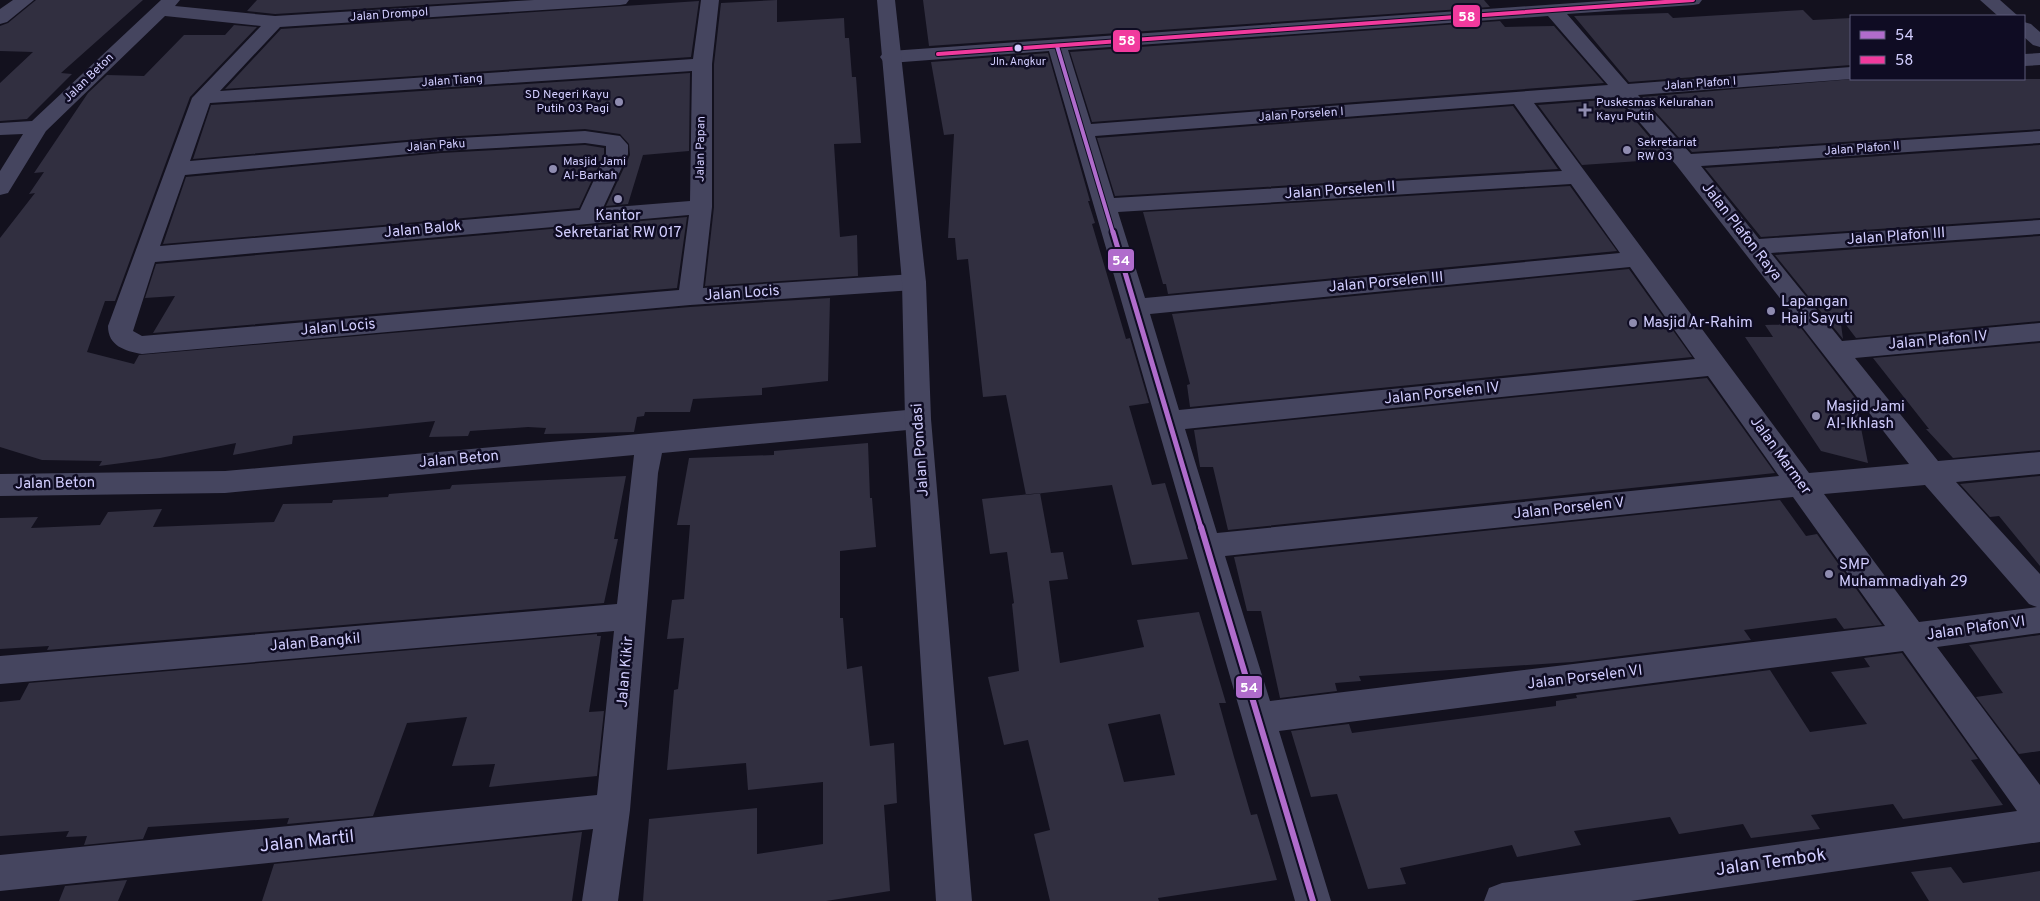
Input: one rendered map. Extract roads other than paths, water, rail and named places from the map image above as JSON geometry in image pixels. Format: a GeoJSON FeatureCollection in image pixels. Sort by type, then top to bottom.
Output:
{"type":"FeatureCollection","features":[{"type":"Feature","properties":{"kind":"street"},"geometry":{"type":"LineString","coordinates":[[0,18],[25,0]]}},
{"type":"Feature","properties":{"kind":"street","name":"Jalan Drompol"},"geometry":{"type":"LineString","coordinates":[[165,5],[275,22],[620,0]]}},
{"type":"Feature","properties":{"kind":"street","name":"Jalan Papan"},"geometry":{"type":"LineString","coordinates":[[690,297],[701,207],[702,64],[710,0]]}},
{"type":"Feature","properties":{"kind":"street","name":"Jalan Pondasi"},"geometry":{"type":"LineString","coordinates":[[886,0],[890,57],[914,282],[918,419],[954,901]]}},
{"type":"Feature","properties":{"kind":"street"},"geometry":{"type":"LineString","coordinates":[[890,57],[1693,0]]}},
{"type":"Feature","properties":{"kind":"street"},"geometry":{"type":"LineString","coordinates":[[1989,0],[2008,15]]}},
{"type":"Feature","properties":{"kind":"street","name":"Jalan Beton"},"geometry":{"type":"LineString","coordinates":[[0,188],[38,127],[165,5]]}},
{"type":"Feature","properties":{"kind":"street","name":"Jalan Plafon Raya"},"geometry":{"type":"LineString","coordinates":[[1553,10],[1685,161],[1933,475],[2040,595]]}},
{"type":"Feature","properties":{"kind":"street","name":"Jalan Locis"},"geometry":{"type":"LineString","coordinates":[[275,22],[202,98],[120,326],[120,334],[124,340],[142,345],[690,297],[914,282]]}},
{"type":"Feature","properties":{"kind":"street"},"geometry":{"type":"LineString","coordinates":[[2025,29],[2040,41]]}},
{"type":"Feature","properties":{"kind":"street"},"geometry":{"type":"LineString","coordinates":[[1057,46],[1313,901]]}},
{"type":"Feature","properties":{"kind":"street"},"geometry":{"type":"LineString","coordinates":[[2025,60],[2040,58]]}},
{"type":"Feature","properties":{"kind":"street","name":"Jalan Tiang"},"geometry":{"type":"LineString","coordinates":[[202,98],[702,64]]}},
{"type":"Feature","properties":{"kind":"street","name":"Jalan Plafon I"},"geometry":{"type":"LineString","coordinates":[[1520,98],[1850,73]]}},
{"type":"Feature","properties":{"kind":"street","name":"Jalan Porselen I"},"geometry":{"type":"LineString","coordinates":[[1082,131],[1520,98]]}},
{"type":"Feature","properties":{"kind":"street","name":"Jalan Marmer"},"geometry":{"type":"LineString","coordinates":[[1520,98],[2040,814]]}},
{"type":"Feature","properties":{"kind":"street"},"geometry":{"type":"LineString","coordinates":[[0,129],[38,127]]}},
{"type":"Feature","properties":{"kind":"street","name":"Jalan Paku"},"geometry":{"type":"LineString","coordinates":[[176,169],[442,145],[585,137],[613,140],[617,145],[617,154],[589,215]]}},
{"type":"Feature","properties":{"kind":"street","name":"Jalan Plafon II"},"geometry":{"type":"LineString","coordinates":[[1685,161],[2040,137]]}},
{"type":"Feature","properties":{"kind":"street","name":"Jalan Porselen II"},"geometry":{"type":"LineString","coordinates":[[1105,206],[1576,176]]}},
{"type":"Feature","properties":{"kind":"street","name":"Jalan Balok"},"geometry":{"type":"LineString","coordinates":[[146,255],[589,215],[701,207]]}},
{"type":"Feature","properties":{"kind":"street","name":"Jalan Plafon III"},"geometry":{"type":"LineString","coordinates":[[1752,247],[2040,227]]}},
{"type":"Feature","properties":{"kind":"street","name":"Jalan Porselen III"},"geometry":{"type":"LineString","coordinates":[[1135,307],[1637,259]]}},
{"type":"Feature","properties":{"kind":"street","name":"Jalan Plafon IV"},"geometry":{"type":"LineString","coordinates":[[1835,351],[2040,332]]}},
{"type":"Feature","properties":{"kind":"street","name":"Jalan Porselen IV"},"geometry":{"type":"LineString","coordinates":[[1169,421],[1714,366]]}},
{"type":"Feature","properties":{"kind":"street","name":"Jalan Beton"},"geometry":{"type":"LineString","coordinates":[[0,485],[225,482],[918,419]]}},
{"type":"Feature","properties":{"kind":"street","name":"Jalan Kikir"},"geometry":{"type":"LineString","coordinates":[[600,901],[613,810],[644,473],[650,443]]}},
{"type":"Feature","properties":{"kind":"street","name":"Jalan Porselen V"},"geometry":{"type":"LineString","coordinates":[[1206,546],[1801,485],[1933,475],[2040,463]]}},
{"type":"Feature","properties":{"kind":"street","name":"Jalan Bangkil"},"geometry":{"type":"LineString","coordinates":[[0,670],[630,616]]}},
{"type":"Feature","properties":{"kind":"street","name":"Jalan Plafon VI"},"geometry":{"type":"LineString","coordinates":[[1912,638],[2040,620]]}},
{"type":"Feature","properties":{"kind":"street","name":"Jalan Porselen VI"},"geometry":{"type":"LineString","coordinates":[[1258,718],[1912,638]]}},
{"type":"Feature","properties":{"kind":"street","name":"Jalan Martil"},"geometry":{"type":"LineString","coordinates":[[0,873],[613,810]]}},
{"type":"Feature","properties":{"kind":"street","name":"Jalan Tembok"},"geometry":{"type":"LineString","coordinates":[[1502,901],[2040,825]]}},
{"type":"Feature","properties":{"kind":"place","name":"Jln. Angkur"},"geometry":{"type":"Point","coordinates":[1018,48]}},
{"type":"Feature","properties":{"kind":"place","name":"SD Negeri Kayu Putih 03 Pagi"},"geometry":{"type":"Point","coordinates":[619,102]}},
{"type":"Feature","properties":{"kind":"place","name":"Puskesmas Kelurahan Kayu Putih"},"geometry":{"type":"Point","coordinates":[1585,110]}},
{"type":"Feature","properties":{"kind":"place","name":"Sekretariat RW 03"},"geometry":{"type":"Point","coordinates":[1627,150]}},
{"type":"Feature","properties":{"kind":"place","name":"Masjid Jami Al-Barkah"},"geometry":{"type":"Point","coordinates":[553,169]}},
{"type":"Feature","properties":{"kind":"place","name":"Kantor Sekretariat RW 017"},"geometry":{"type":"Point","coordinates":[618,199]}},
{"type":"Feature","properties":{"kind":"place","name":"Lapangan Haji Sayuti"},"geometry":{"type":"Point","coordinates":[1771,311]}},
{"type":"Feature","properties":{"kind":"place","name":"Masjid Ar-Rahim"},"geometry":{"type":"Point","coordinates":[1633,323]}},
{"type":"Feature","properties":{"kind":"place","name":"Masjid Jami Al-Ikhlash"},"geometry":{"type":"Point","coordinates":[1816,416]}},
{"type":"Feature","properties":{"kind":"place","name":"SMP Muhammadiyah 29"},"geometry":{"type":"Point","coordinates":[1829,574]}}]}
